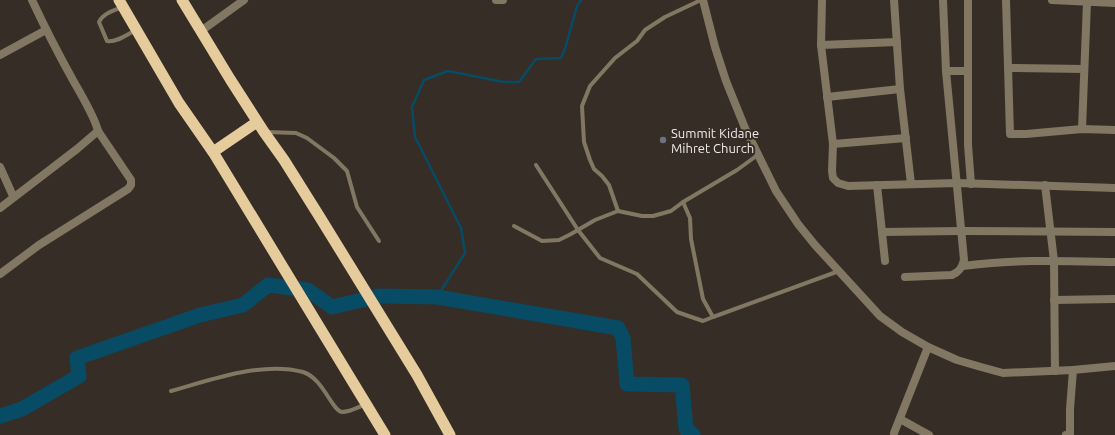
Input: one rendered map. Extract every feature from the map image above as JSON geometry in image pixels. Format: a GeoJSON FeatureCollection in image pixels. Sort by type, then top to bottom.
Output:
{"type":"FeatureCollection","features":[{"type":"Feature","properties":{"kind":"highway"},"geometry":{"type":"LineString","coordinates":[[182,0],[257,122],[284,160],[321,219],[417,375],[450,435]]}},
{"type":"Feature","properties":{"kind":"highway"},"geometry":{"type":"LineString","coordinates":[[121,3],[179,103],[213,152],[254,218],[385,435]]}},
{"type":"Feature","properties":{"kind":"highway"},"geometry":{"type":"LineString","coordinates":[[213,152],[257,122]]}},
{"type":"Feature","properties":{"kind":"street"},"geometry":{"type":"LineString","coordinates":[[0,274],[39,245],[122,193],[131,185],[131,180],[98,131],[84,99],[46,30],[32,0]]}},
{"type":"Feature","properties":{"kind":"street"},"geometry":{"type":"LineString","coordinates":[[201,31],[244,0]]}},
{"type":"Feature","properties":{"kind":"street"},"geometry":{"type":"LineString","coordinates":[[496,0],[503,0]]}},
{"type":"Feature","properties":{"kind":"street"},"geometry":{"type":"LineString","coordinates":[[702,0],[726,81],[737,109],[776,191],[798,224],[880,316],[902,332],[928,347],[957,360],[1003,373],[1073,370],[1115,366]]}},
{"type":"Feature","properties":{"kind":"street"},"geometry":{"type":"LineString","coordinates":[[822,0],[821,45],[833,144],[832,171],[834,178],[838,183],[848,186],[957,183],[1115,188]]}},
{"type":"Feature","properties":{"kind":"street"},"geometry":{"type":"LineString","coordinates":[[894,0],[900,89],[911,184]]}},
{"type":"Feature","properties":{"kind":"street"},"geometry":{"type":"LineString","coordinates":[[904,277],[952,275],[958,272],[963,266],[964,260],[946,71],[944,0]]}},
{"type":"Feature","properties":{"kind":"street"},"geometry":{"type":"LineString","coordinates":[[968,0],[968,145],[970,184]]}},
{"type":"Feature","properties":{"kind":"street"},"geometry":{"type":"LineString","coordinates":[[1006,0],[1010,134],[1082,129],[1115,130]]}},
{"type":"Feature","properties":{"kind":"street"},"geometry":{"type":"LineString","coordinates":[[1052,0],[1115,3]]}},
{"type":"Feature","properties":{"kind":"street"},"geometry":{"type":"LineString","coordinates":[[1082,129],[1087,2]]}},
{"type":"Feature","properties":{"kind":"street"},"geometry":{"type":"LineString","coordinates":[[0,55],[46,30]]}},
{"type":"Feature","properties":{"kind":"street"},"geometry":{"type":"LineString","coordinates":[[821,45],[897,42]]}},
{"type":"Feature","properties":{"kind":"street"},"geometry":{"type":"LineString","coordinates":[[1009,68],[1084,69]]}},
{"type":"Feature","properties":{"kind":"street"},"geometry":{"type":"LineString","coordinates":[[946,71],[968,71]]}},
{"type":"Feature","properties":{"kind":"street"},"geometry":{"type":"LineString","coordinates":[[827,97],[900,89]]}},
{"type":"Feature","properties":{"kind":"street"},"geometry":{"type":"LineString","coordinates":[[0,208],[13,196],[77,149],[98,131]]}},
{"type":"Feature","properties":{"kind":"street"},"geometry":{"type":"LineString","coordinates":[[833,144],[906,138]]}},
{"type":"Feature","properties":{"kind":"street"},"geometry":{"type":"LineString","coordinates":[[0,167],[13,196]]}},
{"type":"Feature","properties":{"kind":"street"},"geometry":{"type":"LineString","coordinates":[[877,186],[885,261]]}},
{"type":"Feature","properties":{"kind":"street"},"geometry":{"type":"LineString","coordinates":[[1045,186],[1054,261],[1055,371]]}},
{"type":"Feature","properties":{"kind":"street"},"geometry":{"type":"LineString","coordinates":[[882,232],[1115,232]]}},
{"type":"Feature","properties":{"kind":"street"},"geometry":{"type":"LineString","coordinates":[[963,266],[1054,261],[1115,262]]}},
{"type":"Feature","properties":{"kind":"street"},"geometry":{"type":"LineString","coordinates":[[1054,300],[1115,299]]}},
{"type":"Feature","properties":{"kind":"street"},"geometry":{"type":"LineString","coordinates":[[894,433],[928,347]]}},
{"type":"Feature","properties":{"kind":"street"},"geometry":{"type":"LineString","coordinates":[[1069,435],[1073,370]]}},
{"type":"Feature","properties":{"kind":"street"},"geometry":{"type":"LineString","coordinates":[[900,419],[929,435]]}},
{"type":"Feature","properties":{"kind":"lane"},"geometry":{"type":"LineString","coordinates":[[618,211],[609,185],[594,169],[588,154],[584,142],[582,106],[590,86],[615,58],[636,41],[645,30],[665,17],[702,0]]}},
{"type":"Feature","properties":{"kind":"lane"},"geometry":{"type":"LineString","coordinates":[[121,3],[100,19],[99,22],[107,41],[111,42],[136,30]]}},
{"type":"Feature","properties":{"kind":"lane"},"geometry":{"type":"LineString","coordinates":[[264,132],[296,134],[307,138],[334,158],[346,171],[357,207],[379,241]]}},
{"type":"Feature","properties":{"kind":"lane"},"geometry":{"type":"LineString","coordinates":[[514,226],[542,241],[559,240],[595,220],[618,211],[642,216],[653,216],[671,211],[683,202],[737,170],[759,154]]}},
{"type":"Feature","properties":{"kind":"lane"},"geometry":{"type":"LineString","coordinates":[[536,165],[578,230],[600,258],[637,274],[677,312],[703,320],[840,271]]}},
{"type":"Feature","properties":{"kind":"lane"},"geometry":{"type":"LineString","coordinates":[[683,202],[690,218],[692,239],[703,299],[713,317]]}},
{"type":"Feature","properties":{"kind":"lane"},"geometry":{"type":"LineString","coordinates":[[171,391],[230,374],[265,369],[287,370],[310,374],[320,384],[328,395],[332,404],[340,411],[344,412],[366,404]]}},
{"type":"Feature","properties":{"kind":"waterway"},"geometry":{"type":"LineString","coordinates":[[437,297],[465,253],[461,228],[415,137],[412,107],[424,80],[448,71],[504,82],[519,82],[536,59],[561,58],[577,6],[581,0]]}},
{"type":"Feature","properties":{"kind":"waterway"},"geometry":{"type":"LineString","coordinates":[[0,416],[22,409],[79,376],[77,358],[200,315],[243,305],[268,285],[308,290],[332,307],[379,296],[437,297],[618,328],[623,338],[627,384],[682,385],[686,429],[693,435]]}},
{"type":"Feature","properties":{"kind":"place","name":"Summit Kidane Mihret Church"},"geometry":{"type":"Point","coordinates":[663,140]}}]}
